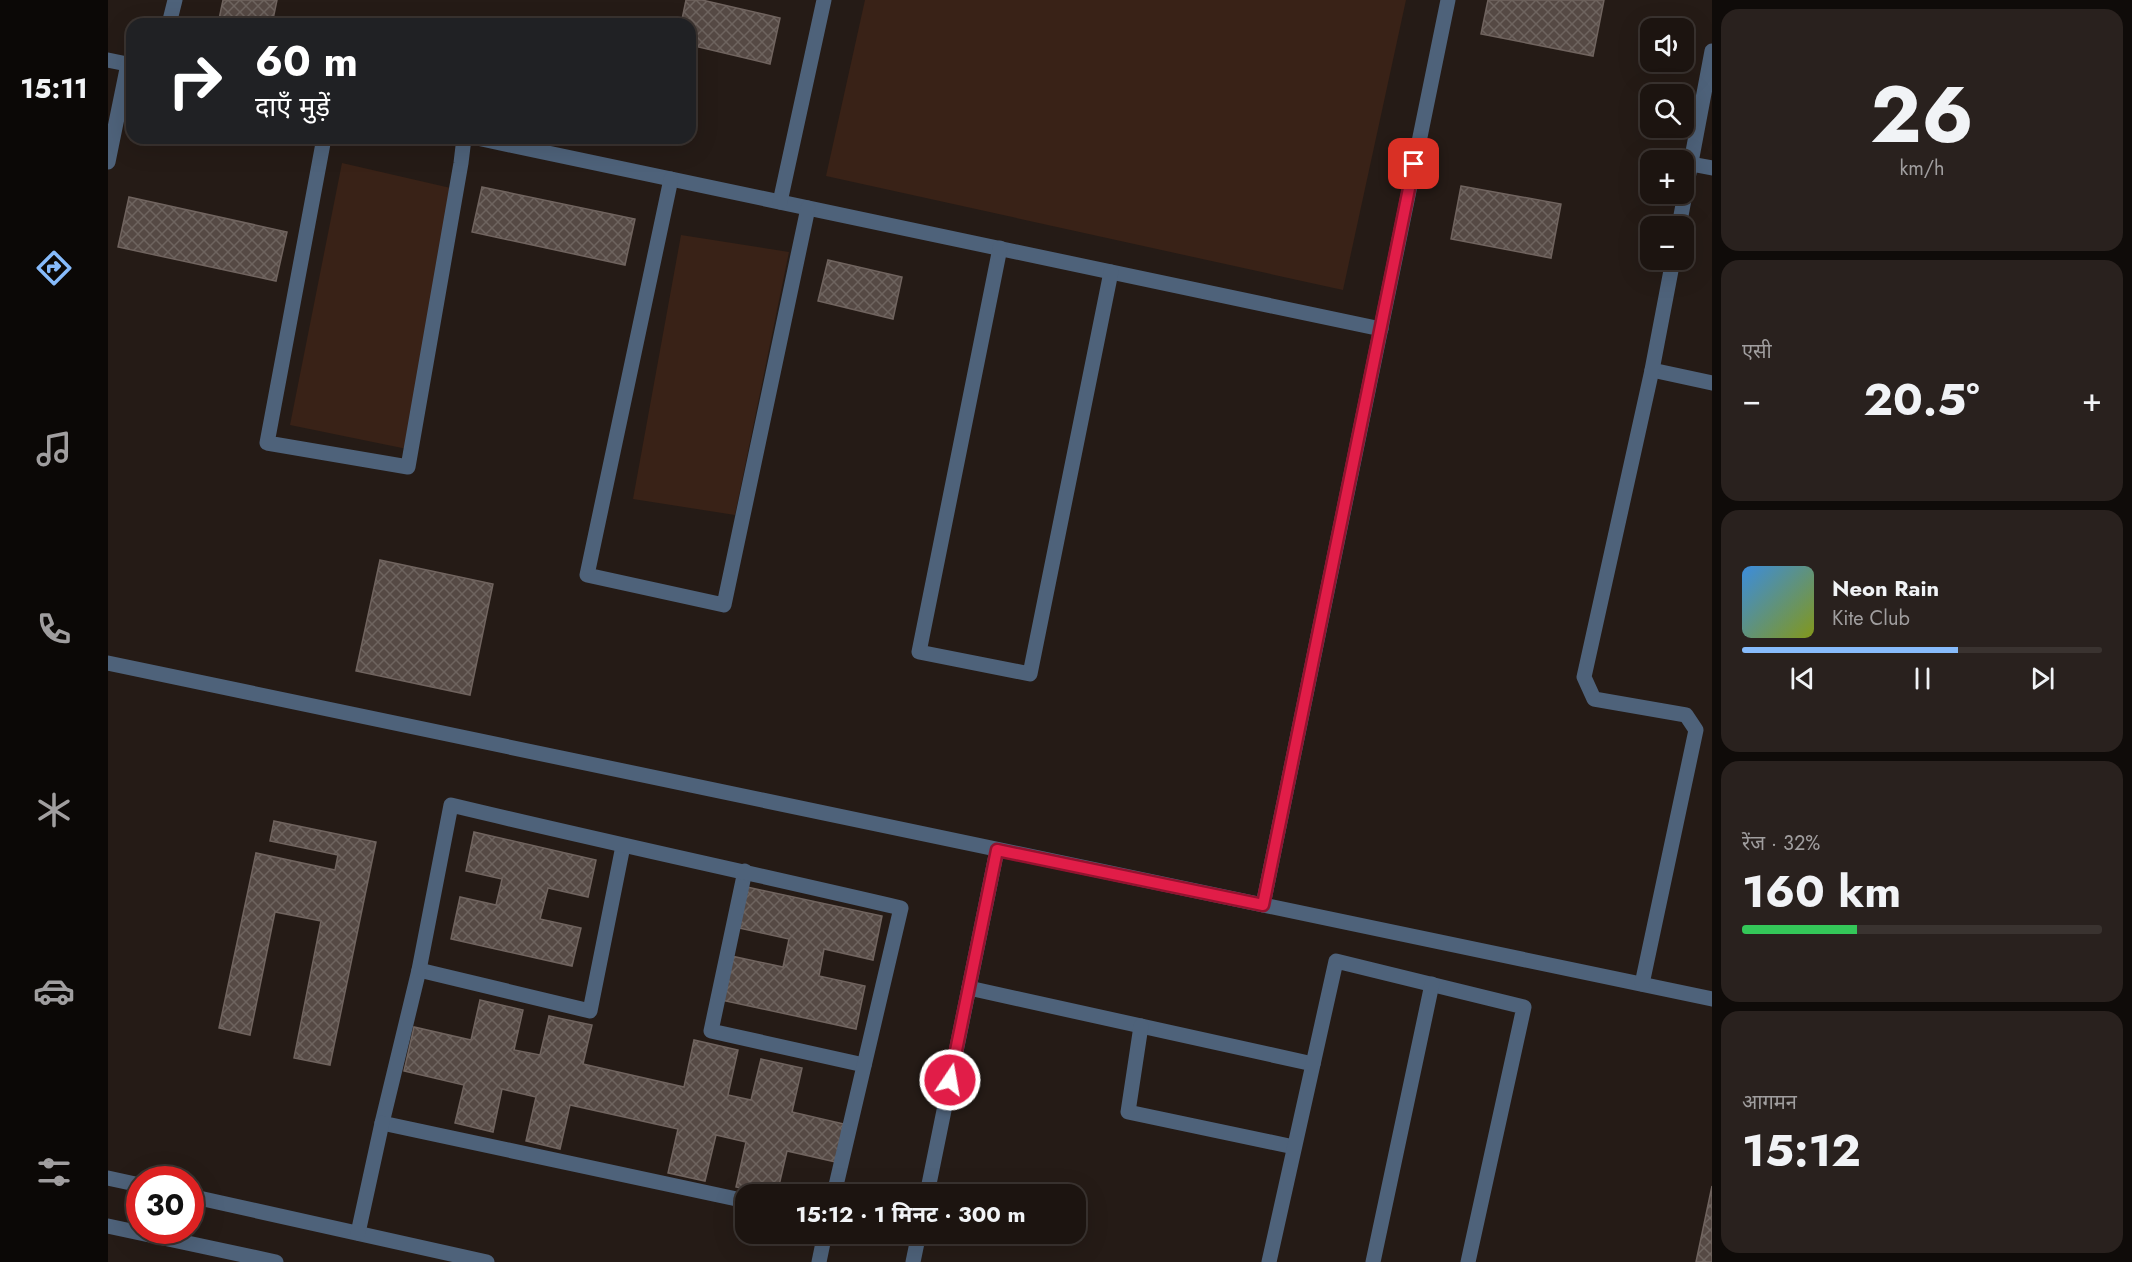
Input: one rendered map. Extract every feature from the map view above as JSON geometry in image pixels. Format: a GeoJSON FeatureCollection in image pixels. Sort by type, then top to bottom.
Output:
{"type":"FeatureCollection","features":[{"type":"Feature","properties":{"kind":"street"},"geometry":{"type":"LineString","coordinates":[[171,18],[175,0]]}},
{"type":"Feature","properties":{"kind":"street"},"geometry":{"type":"LineString","coordinates":[[780,202],[824,0]]}},
{"type":"Feature","properties":{"kind":"street"},"geometry":{"type":"LineString","coordinates":[[1263,905],[1448,0]]}},
{"type":"Feature","properties":{"kind":"street"},"geometry":{"type":"LineString","coordinates":[[1694,150],[1712,51]]}},
{"type":"Feature","properties":{"kind":"street"},"geometry":{"type":"LineString","coordinates":[[108,60],[126,64]]}},
{"type":"Feature","properties":{"kind":"street"},"geometry":{"type":"LineString","coordinates":[[108,162],[126,83]]}},
{"type":"Feature","properties":{"kind":"street"},"geometry":{"type":"LineString","coordinates":[[323,144],[267,443],[408,467],[463,144]]}},
{"type":"Feature","properties":{"kind":"street"},"geometry":{"type":"LineString","coordinates":[[505,144],[1381,329]]}},
{"type":"Feature","properties":{"kind":"street"},"geometry":{"type":"LineString","coordinates":[[1694,165],[1712,168]]}},
{"type":"Feature","properties":{"kind":"street"},"geometry":{"type":"LineString","coordinates":[[671,179],[587,575],[724,605],[808,208]]}},
{"type":"Feature","properties":{"kind":"street"},"geometry":{"type":"LineString","coordinates":[[1000,248],[919,651],[1030,674],[1111,272]]}},
{"type":"Feature","properties":{"kind":"street"},"geometry":{"type":"LineString","coordinates":[[1642,984],[1696,730],[1686,715],[1594,699],[1584,677],[1652,370],[1671,270]]}},
{"type":"Feature","properties":{"kind":"street"},"geometry":{"type":"LineString","coordinates":[[1652,370],[1712,383]]}},
{"type":"Feature","properties":{"kind":"street"},"geometry":{"type":"LineString","coordinates":[[108,663],[1712,999]]}},
{"type":"Feature","properties":{"kind":"street"},"geometry":{"type":"LineString","coordinates":[[358,1233],[419,970],[451,805],[901,908],[836,1184]]}},
{"type":"Feature","properties":{"kind":"street"},"geometry":{"type":"LineString","coordinates":[[419,970],[590,1011],[623,846]]}},
{"type":"Feature","properties":{"kind":"street"},"geometry":{"type":"LineString","coordinates":[[929,1184],[997,850]]}},
{"type":"Feature","properties":{"kind":"street"},"geometry":{"type":"LineString","coordinates":[[745,871],[711,1031],[864,1065]]}},
{"type":"Feature","properties":{"kind":"street"},"geometry":{"type":"LineString","coordinates":[[1269,1262],[1336,961],[1524,1008],[1468,1262]]}},
{"type":"Feature","properties":{"kind":"street"},"geometry":{"type":"LineString","coordinates":[[1372,1262],[1432,984]]}},
{"type":"Feature","properties":{"kind":"street"},"geometry":{"type":"LineString","coordinates":[[969,988],[1313,1064]]}},
{"type":"Feature","properties":{"kind":"street"},"geometry":{"type":"LineString","coordinates":[[1141,1026],[1128,1112],[1294,1147]]}},
{"type":"Feature","properties":{"kind":"street"},"geometry":{"type":"LineString","coordinates":[[382,1123],[735,1199]]}},
{"type":"Feature","properties":{"kind":"street"},"geometry":{"type":"LineString","coordinates":[[108,1178],[126,1182]]}},
{"type":"Feature","properties":{"kind":"street"},"geometry":{"type":"LineString","coordinates":[[204,1199],[488,1262]]}},
{"type":"Feature","properties":{"kind":"street"},"geometry":{"type":"LineString","coordinates":[[108,1226],[276,1262]]}},
{"type":"Feature","properties":{"kind":"street"},"geometry":{"type":"LineString","coordinates":[[819,1262],[823,1244]]}},
{"type":"Feature","properties":{"kind":"street"},"geometry":{"type":"LineString","coordinates":[[913,1262],[917,1244]]}},
{"type":"Feature","properties":{"kind":"shaded area"},"geometry":{"type":"Polygon","coordinates":[[[865,0],[1406,0],[1343,290],[826,176],[865,0]]]}},
{"type":"Feature","properties":{"kind":"shaded area"},"geometry":{"type":"Polygon","coordinates":[[[342,163],[455,189],[407,449],[290,425],[342,163]]]}},
{"type":"Feature","properties":{"kind":"shaded area"},"geometry":{"type":"Polygon","coordinates":[[[681,235],[789,252],[735,515],[633,499],[681,235]]]}},
{"type":"Feature","properties":{"kind":"building"},"geometry":{"type":"Polygon","coordinates":[[[223,0],[277,0],[273,18],[219,18],[223,0]]]}},
{"type":"Feature","properties":{"kind":"building"},"geometry":{"type":"Polygon","coordinates":[[[686,0],[702,0],[780,18],[770,64],[696,46],[696,18],[682,18],[686,0]]]}},
{"type":"Feature","properties":{"kind":"building"},"geometry":{"type":"Polygon","coordinates":[[[1488,0],[1604,0],[1593,56],[1481,34],[1488,0]]]}},
{"type":"Feature","properties":{"kind":"building"},"geometry":{"type":"Polygon","coordinates":[[[1461,186],[1561,204],[1551,258],[1451,239],[1461,186]]]}},
{"type":"Feature","properties":{"kind":"building"},"geometry":{"type":"Polygon","coordinates":[[[482,187],[635,219],[625,265],[472,232],[482,187]]]}},
{"type":"Feature","properties":{"kind":"building"},"geometry":{"type":"Polygon","coordinates":[[[129,197],[287,232],[276,281],[118,247],[129,197]]]}},
{"type":"Feature","properties":{"kind":"building"},"geometry":{"type":"Polygon","coordinates":[[[828,260],[902,277],[893,319],[818,301],[828,260]]]}},
{"type":"Feature","properties":{"kind":"building"},"geometry":{"type":"Polygon","coordinates":[[[380,560],[493,584],[470,695],[356,671],[380,560]]]}},
{"type":"Feature","properties":{"kind":"building"},"geometry":{"type":"Polygon","coordinates":[[[274,821],[376,842],[330,1065],[294,1058],[321,921],[275,912],[250,1035],[219,1028],[256,853],[335,870],[338,855],[270,841],[274,821]]]}},
{"type":"Feature","properties":{"kind":"building"},"geometry":{"type":"Polygon","coordinates":[[[474,832],[596,860],[588,897],[548,888],[540,919],[581,928],[572,966],[451,939],[460,897],[496,905],[502,879],[466,871],[474,832]]]}},
{"type":"Feature","properties":{"kind":"building"},"geometry":{"type":"Polygon","coordinates":[[[747,887],[882,916],[873,960],[824,949],[819,976],[865,986],[856,1029],[721,1000],[731,956],[783,967],[789,939],[739,928],[747,887]]]}},
{"type":"Feature","properties":{"kind":"building"},"geometry":{"type":"Polygon","coordinates":[[[480,1000],[523,1010],[514,1050],[540,1055],[549,1016],[592,1025],[583,1064],[684,1087],[694,1040],[738,1050],[728,1095],[751,1100],[761,1059],[802,1068],[792,1112],[844,1124],[836,1162],[787,1151],[779,1184],[737,1184],[746,1142],[716,1135],[705,1181],[668,1173],[678,1129],[570,1105],[560,1149],[526,1141],[536,1097],[502,1089],[493,1132],[455,1123],[464,1085],[404,1071],[414,1027],[471,1040],[480,1000]]]}},
{"type":"Feature","properties":{"kind":"building"},"geometry":{"type":"Polygon","coordinates":[[[1712,1186],[1712,1262],[1696,1262],[1712,1186]]]}},
{"type":"Feature","properties":{"kind":"route"},"geometry":{"type":"LineString","coordinates":[[950,1080],[997,850],[1263,905],[1414,164]]}}]}
